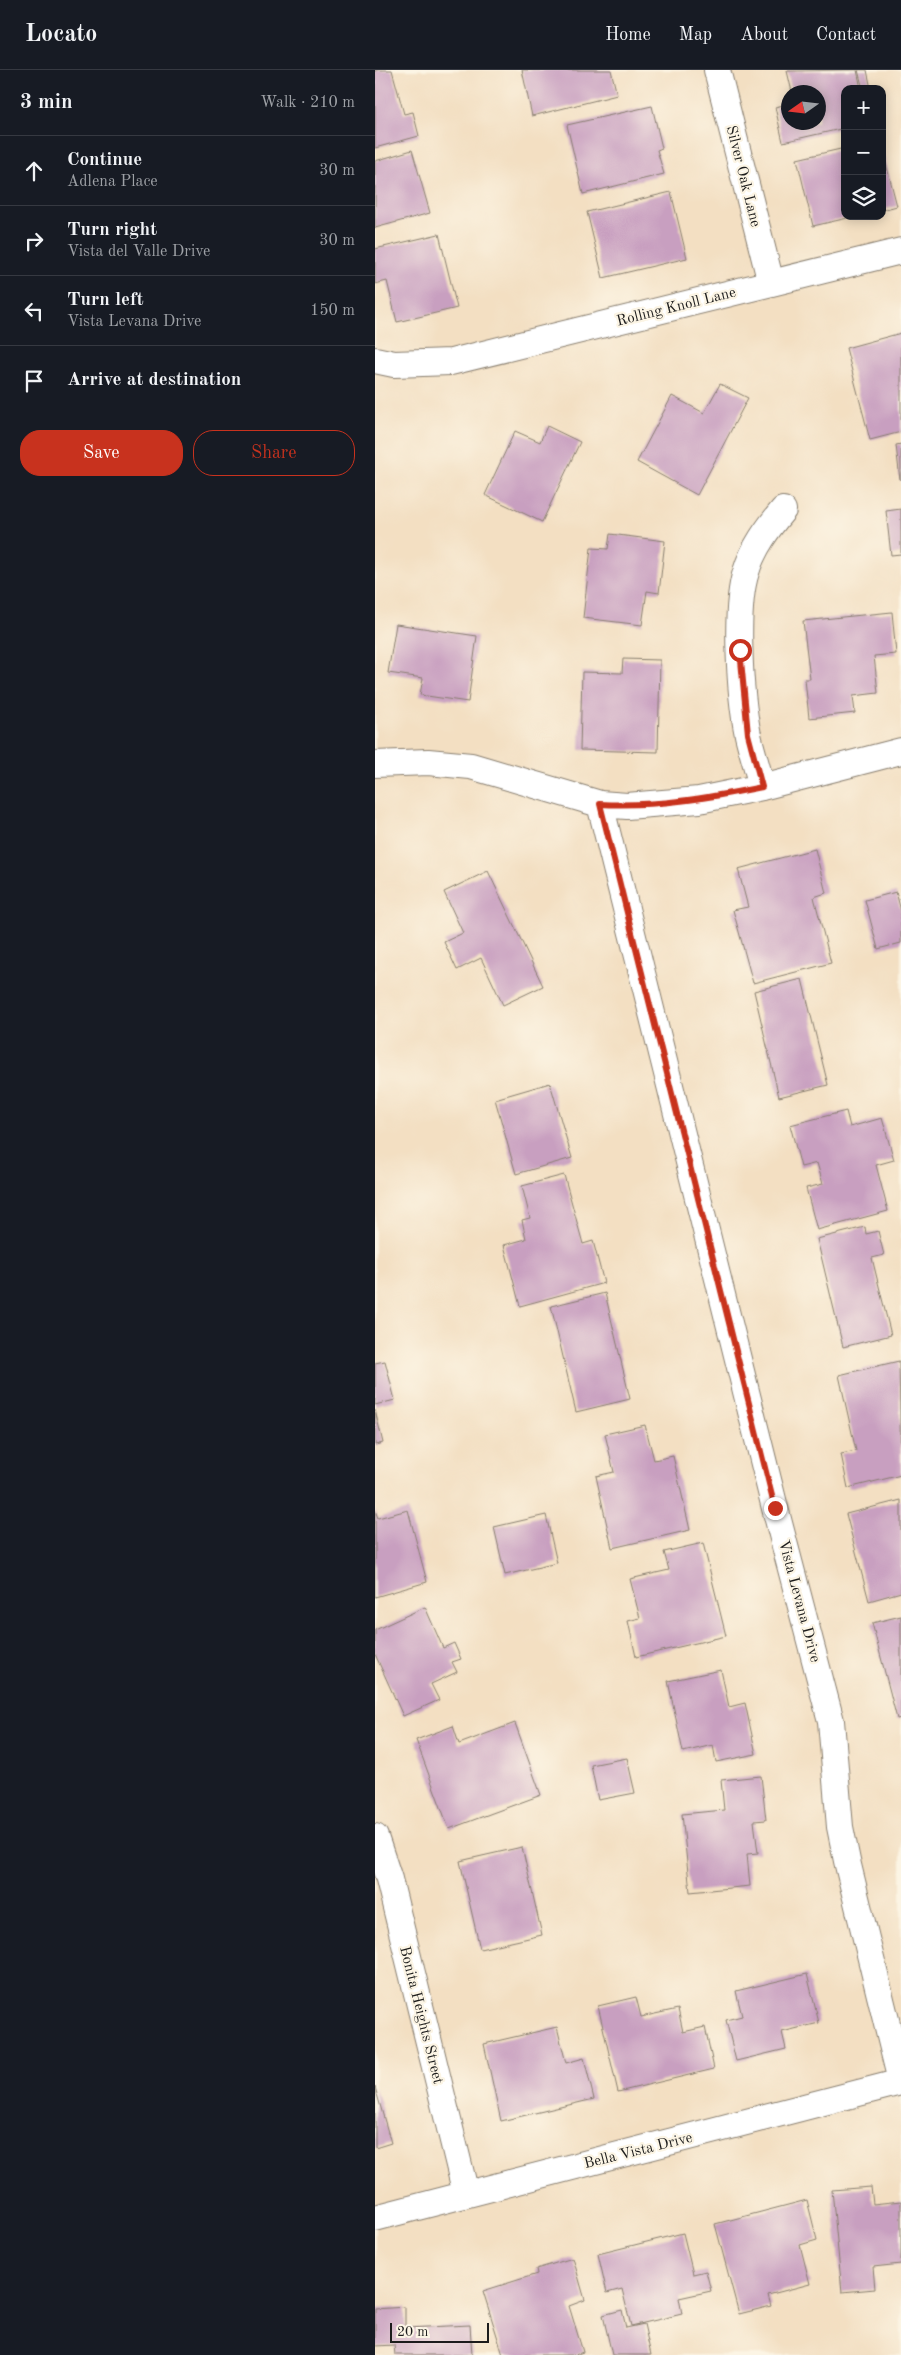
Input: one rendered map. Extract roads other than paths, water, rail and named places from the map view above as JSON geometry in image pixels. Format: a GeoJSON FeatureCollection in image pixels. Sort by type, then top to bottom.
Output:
{"type":"FeatureCollection","features":[{"type":"Feature","properties":{"kind":"street","name":"Silver Oak Lane"},"geometry":{"type":"LineString","coordinates":[[717,70],[771,283]]}},
{"type":"Feature","properties":{"kind":"street","name":"Rolling Knoll Lane"},"geometry":{"type":"LineString","coordinates":[[375,360],[394,364],[451,362],[901,250]]}},
{"type":"Feature","properties":{"kind":"street"},"geometry":{"type":"LineString","coordinates":[[762,787],[748,734],[740,650],[740,616],[746,572],[764,534],[783,510]]}},
{"type":"Feature","properties":{"kind":"street"},"geometry":{"type":"LineString","coordinates":[[375,764],[428,762],[471,766],[600,804],[627,806],[699,800],[762,787],[901,751]]}},
{"type":"Feature","properties":{"kind":"street","name":"Vista Levana Drive"},"geometry":{"type":"LineString","coordinates":[[600,804],[773,1498],[831,1721],[840,1827],[901,2082]]}},
{"type":"Feature","properties":{"kind":"street","name":"Bonita Heights Street"},"geometry":{"type":"LineString","coordinates":[[375,1837],[389,1879],[466,2194]]}},
{"type":"Feature","properties":{"kind":"street","name":"Bella Vista Drive"},"geometry":{"type":"LineString","coordinates":[[375,2218],[901,2082]]}}]}
